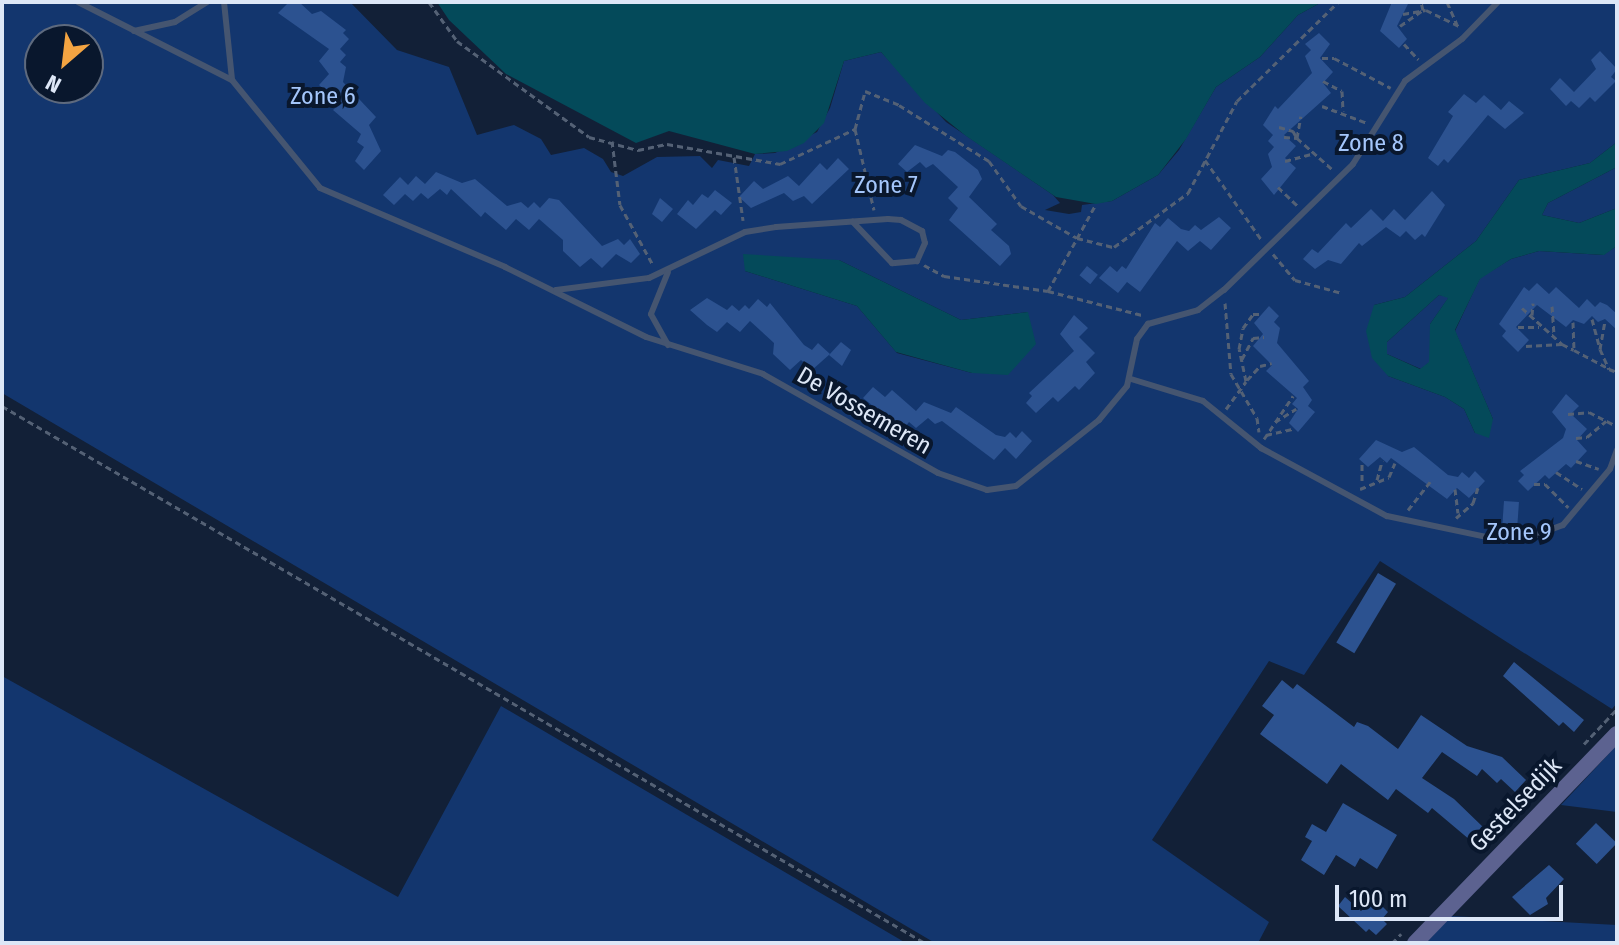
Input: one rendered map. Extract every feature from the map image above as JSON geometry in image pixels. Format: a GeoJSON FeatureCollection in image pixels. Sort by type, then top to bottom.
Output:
{"type":"FeatureCollection","features":[{"type":"Feature","properties":{"kind":"main road","name":"Gestelsedijk"},"geometry":{"type":"LineString","coordinates":[[1415,943],[1617,734]]}},
{"type":"Feature","properties":{"kind":"lane","name":"De Vossemeren"},"geometry":{"type":"LineString","coordinates":[[78,2],[232,80],[320,188],[552,290],[603,318],[668,345],[763,374],[938,473],[987,490],[1016,486],[1099,420],[1131,379],[1137,339],[1156,319]]}},
{"type":"Feature","properties":{"kind":"lane"},"geometry":{"type":"LineString","coordinates":[[134,31],[175,22],[207,2]]}},
{"type":"Feature","properties":{"kind":"lane"},"geometry":{"type":"LineString","coordinates":[[224,2],[232,80]]}},
{"type":"Feature","properties":{"kind":"lane"},"geometry":{"type":"LineString","coordinates":[[1156,319],[1198,310],[1224,290],[1340,177],[1377,128],[1398,92],[1423,66],[1467,34],[1498,2]]}},
{"type":"Feature","properties":{"kind":"lane"},"geometry":{"type":"LineString","coordinates":[[552,290],[668,272],[745,232],[853,222],[876,220],[901,220],[922,231],[925,243],[917,261],[892,263],[853,222]]}},
{"type":"Feature","properties":{"kind":"lane"},"geometry":{"type":"LineString","coordinates":[[668,272],[651,314],[668,345]]}},
{"type":"Feature","properties":{"kind":"lane"},"geometry":{"type":"LineString","coordinates":[[1131,379],[1189,393],[1261,446],[1353,498],[1400,519],[1448,531],[1525,539],[1563,525],[1591,495],[1606,474],[1617,450]]}},
{"type":"Feature","properties":{"kind":"path"},"geometry":{"type":"LineString","coordinates":[[429,2],[457,41],[518,90],[589,137],[612,139],[638,150],[667,144],[780,164],[855,129]]}},
{"type":"Feature","properties":{"kind":"path"},"geometry":{"type":"LineString","coordinates":[[876,220],[855,129],[865,91],[899,105],[989,161],[1021,206],[1077,238],[1114,247],[1188,193],[1237,101],[1310,23],[1338,2]]}},
{"type":"Feature","properties":{"kind":"path"},"geometry":{"type":"LineString","coordinates":[[1421,2],[1423,10]]}},
{"type":"Feature","properties":{"kind":"path"},"geometry":{"type":"LineString","coordinates":[[1447,2],[1457,24],[1467,34]]}},
{"type":"Feature","properties":{"kind":"path"},"geometry":{"type":"LineString","coordinates":[[1400,26],[1423,10]]}},
{"type":"Feature","properties":{"kind":"path"},"geometry":{"type":"LineString","coordinates":[[1403,14],[1423,10],[1457,24]]}},
{"type":"Feature","properties":{"kind":"path"},"geometry":{"type":"LineString","coordinates":[[1404,44],[1423,66]]}},
{"type":"Feature","properties":{"kind":"path"},"geometry":{"type":"LineString","coordinates":[[1322,58],[1334,58],[1398,92]]}},
{"type":"Feature","properties":{"kind":"path"},"geometry":{"type":"LineString","coordinates":[[1323,81],[1342,91],[1343,111]]}},
{"type":"Feature","properties":{"kind":"path"},"geometry":{"type":"LineString","coordinates":[[1322,106],[1343,111],[1377,128]]}},
{"type":"Feature","properties":{"kind":"path"},"geometry":{"type":"LineString","coordinates":[[1297,138],[1301,116]]}},
{"type":"Feature","properties":{"kind":"path"},"geometry":{"type":"LineString","coordinates":[[1279,127],[1293,131],[1340,177]]}},
{"type":"Feature","properties":{"kind":"path"},"geometry":{"type":"LineString","coordinates":[[1284,137],[1297,138]]}},
{"type":"Feature","properties":{"kind":"path"},"geometry":{"type":"LineString","coordinates":[[612,139],[620,205],[658,275]]}},
{"type":"Feature","properties":{"kind":"path"},"geometry":{"type":"LineString","coordinates":[[1285,161],[1315,153]]}},
{"type":"Feature","properties":{"kind":"path"},"geometry":{"type":"LineString","coordinates":[[734,157],[745,232]]}},
{"type":"Feature","properties":{"kind":"path"},"geometry":{"type":"LineString","coordinates":[[1278,187],[1304,214]]}},
{"type":"Feature","properties":{"kind":"path"},"geometry":{"type":"LineString","coordinates":[[1048,291],[1096,204]]}},
{"type":"Feature","properties":{"kind":"path"},"geometry":{"type":"LineString","coordinates":[[917,261],[944,276],[1048,291],[1156,319]]}},
{"type":"Feature","properties":{"kind":"path"},"geometry":{"type":"LineString","coordinates":[[1224,290],[1231,374],[1257,418],[1261,446]]}},
{"type":"Feature","properties":{"kind":"path"},"geometry":{"type":"LineString","coordinates":[[1532,315],[1533,303]]}},
{"type":"Feature","properties":{"kind":"path"},"geometry":{"type":"LineString","coordinates":[[1552,306],[1554,335]]}},
{"type":"Feature","properties":{"kind":"path"},"geometry":{"type":"LineString","coordinates":[[1522,308],[1532,315],[1539,327]]}},
{"type":"Feature","properties":{"kind":"path"},"geometry":{"type":"LineString","coordinates":[[1246,381],[1242,360],[1243,328],[1253,314],[1263,314]]}},
{"type":"Feature","properties":{"kind":"path"},"geometry":{"type":"LineString","coordinates":[[1592,319],[1609,369]]}},
{"type":"Feature","properties":{"kind":"path"},"geometry":{"type":"LineString","coordinates":[[1573,322],[1574,350]]}},
{"type":"Feature","properties":{"kind":"path"},"geometry":{"type":"LineString","coordinates":[[1600,349],[1605,322]]}},
{"type":"Feature","properties":{"kind":"path"},"geometry":{"type":"LineString","coordinates":[[1518,327],[1539,327],[1554,335],[1562,344],[1617,372]]}},
{"type":"Feature","properties":{"kind":"path"},"geometry":{"type":"LineString","coordinates":[[1242,360],[1253,338],[1264,337]]}},
{"type":"Feature","properties":{"kind":"path"},"geometry":{"type":"LineString","coordinates":[[1526,346],[1562,344]]}},
{"type":"Feature","properties":{"kind":"path"},"geometry":{"type":"LineString","coordinates":[[1222,416],[1260,366],[1272,363]]}},
{"type":"Feature","properties":{"kind":"path"},"geometry":{"type":"LineString","coordinates":[[1261,446],[1293,396]]}},
{"type":"Feature","properties":{"kind":"path"},"geometry":{"type":"LineString","coordinates":[[2,406],[925,943]]}},
{"type":"Feature","properties":{"kind":"path"},"geometry":{"type":"LineString","coordinates":[[1274,422],[1296,409]]}},
{"type":"Feature","properties":{"kind":"path"},"geometry":{"type":"LineString","coordinates":[[1568,414],[1589,412],[1617,426]]}},
{"type":"Feature","properties":{"kind":"path"},"geometry":{"type":"LineString","coordinates":[[1576,438],[1587,437],[1606,421]]}},
{"type":"Feature","properties":{"kind":"path"},"geometry":{"type":"LineString","coordinates":[[1266,435],[1293,429]]}},
{"type":"Feature","properties":{"kind":"path"},"geometry":{"type":"LineString","coordinates":[[1376,482],[1382,461]]}},
{"type":"Feature","properties":{"kind":"path"},"geometry":{"type":"LineString","coordinates":[[1576,461],[1606,474]]}},
{"type":"Feature","properties":{"kind":"path"},"geometry":{"type":"LineString","coordinates":[[1362,486],[1389,477],[1395,463]]}},
{"type":"Feature","properties":{"kind":"path"},"geometry":{"type":"LineString","coordinates":[[1353,498],[1362,486],[1362,464]]}},
{"type":"Feature","properties":{"kind":"path"},"geometry":{"type":"LineString","coordinates":[[1556,472],[1591,495]]}},
{"type":"Feature","properties":{"kind":"path"},"geometry":{"type":"LineString","coordinates":[[1400,519],[1430,482]]}},
{"type":"Feature","properties":{"kind":"path"},"geometry":{"type":"LineString","coordinates":[[1534,484],[1545,484],[1575,513]]}},
{"type":"Feature","properties":{"kind":"path"},"geometry":{"type":"LineString","coordinates":[[1448,531],[1458,515],[1473,503],[1478,488]]}},
{"type":"Feature","properties":{"kind":"path"},"geometry":{"type":"LineString","coordinates":[[1455,489],[1458,515]]}},
{"type":"Feature","properties":{"kind":"green space"},"geometry":{"type":"Polygon","coordinates":[[[2,2],[350,2],[397,50],[449,67],[477,135],[514,125],[541,139],[551,155],[584,148],[603,159],[611,172],[623,176],[657,157],[700,156],[712,168],[718,160],[749,166],[755,154],[775,153],[817,132],[830,108],[844,61],[881,52],[946,122],[1053,195],[1060,203],[1045,210],[1069,214],[1081,212],[1082,205],[1112,201],[1158,175],[1179,150],[1216,87],[1260,57],[1298,15],[1322,2],[1617,2],[1617,142],[1590,163],[1519,180],[1476,241],[1405,297],[1374,305],[1388,376],[1445,397],[1464,409],[1475,433],[1493,419],[1455,331],[1480,278],[1511,259],[1539,251],[1603,255],[1617,246],[1617,703],[1612,709],[1380,561],[1304,675],[1269,661],[1152,840],[1269,922],[1258,943],[935,943],[2,393],[2,2]],[[839,260],[745,271],[857,306],[897,353],[972,373],[1028,312],[961,320],[839,260]]]}},
{"type":"Feature","properties":{"kind":"green space"},"geometry":{"type":"Polygon","coordinates":[[[1617,167],[1617,208],[1579,223],[1542,215],[1548,203],[1617,167]]]}},
{"type":"Feature","properties":{"kind":"green space"},"geometry":{"type":"Polygon","coordinates":[[[1439,295],[1449,297],[1430,324],[1430,362],[1421,369],[1387,354],[1387,342],[1439,295]]]}},
{"type":"Feature","properties":{"kind":"green space"},"geometry":{"type":"Polygon","coordinates":[[[2,676],[398,897],[501,706],[906,943],[2,943],[2,676]]]}},
{"type":"Feature","properties":{"kind":"green space"},"geometry":{"type":"Polygon","coordinates":[[[1617,745],[1617,812],[1561,805],[1617,745]]]}},
{"type":"Feature","properties":{"kind":"green space"},"geometry":{"type":"Polygon","coordinates":[[[1451,916],[1617,925],[1617,943],[1426,943],[1451,916]]]}},
{"type":"Feature","properties":{"kind":"shaded area"},"geometry":{"type":"Polygon","coordinates":[[[437,2],[1322,2],[1298,15],[1260,57],[1216,87],[1186,139],[1158,175],[1112,201],[1096,204],[1056,197],[966,136],[925,103],[881,52],[844,61],[824,123],[804,143],[787,151],[755,154],[669,131],[636,143],[506,74],[449,20],[437,2]]]}},
{"type":"Feature","properties":{"kind":"shaded area"},"geometry":{"type":"Polygon","coordinates":[[[1617,142],[1617,167],[1548,203],[1542,215],[1579,223],[1617,208],[1617,246],[1604,255],[1539,251],[1511,259],[1480,279],[1455,330],[1493,419],[1489,438],[1475,433],[1464,409],[1445,397],[1388,376],[1372,358],[1366,331],[1374,305],[1405,297],[1476,241],[1519,180],[1590,163],[1617,142]],[[1439,295],[1387,342],[1387,354],[1420,369],[1429,362],[1430,324],[1448,298],[1439,295]]]}},
{"type":"Feature","properties":{"kind":"shaded area"},"geometry":{"type":"Polygon","coordinates":[[[743,254],[839,260],[961,320],[1028,312],[1036,344],[1008,375],[972,373],[896,352],[857,306],[745,271],[743,254]]]}},
{"type":"Feature","properties":{"kind":"building"},"geometry":{"type":"Polygon","coordinates":[[[289,2],[299,2],[312,14],[321,11],[346,30],[343,33],[349,39],[340,49],[346,55],[340,62],[346,67],[343,82],[376,117],[369,125],[381,151],[364,170],[355,161],[364,147],[357,142],[361,134],[333,110],[339,104],[319,85],[329,74],[319,61],[329,49],[278,13],[289,2]]]}},
{"type":"Feature","properties":{"kind":"building"},"geometry":{"type":"Polygon","coordinates":[[[1392,2],[1409,2],[1397,26],[1407,39],[1399,48],[1380,31],[1392,2]]]}},
{"type":"Feature","properties":{"kind":"building"},"geometry":{"type":"Polygon","coordinates":[[[1319,33],[1330,44],[1320,58],[1333,72],[1323,83],[1331,93],[1284,135],[1296,146],[1285,158],[1296,168],[1274,195],[1261,179],[1272,167],[1268,154],[1274,147],[1268,141],[1273,135],[1263,125],[1275,106],[1278,109],[1312,73],[1305,56],[1311,50],[1305,44],[1319,33]]]}},
{"type":"Feature","properties":{"kind":"building"},"geometry":{"type":"Polygon","coordinates":[[[1600,51],[1617,69],[1611,77],[1616,81],[1595,102],[1590,97],[1579,108],[1571,101],[1566,106],[1550,89],[1560,78],[1574,92],[1596,69],[1591,60],[1600,51]]]}},
{"type":"Feature","properties":{"kind":"building"},"geometry":{"type":"Polygon","coordinates":[[[1464,94],[1476,103],[1484,95],[1501,110],[1509,101],[1524,113],[1505,129],[1488,115],[1448,163],[1444,159],[1438,166],[1428,158],[1453,116],[1448,112],[1464,94]]]}},
{"type":"Feature","properties":{"kind":"building"},"geometry":{"type":"Polygon","coordinates":[[[915,145],[942,156],[948,150],[955,152],[978,170],[982,179],[969,197],[997,224],[991,230],[1009,246],[1011,254],[1000,266],[949,220],[958,208],[948,198],[958,187],[933,164],[926,168],[920,162],[907,172],[898,164],[915,145]]]}},
{"type":"Feature","properties":{"kind":"building"},"geometry":{"type":"Polygon","coordinates":[[[838,158],[849,169],[812,204],[804,196],[793,201],[784,193],[751,208],[739,197],[754,181],[763,189],[788,176],[799,186],[820,163],[827,170],[838,158]]]}},
{"type":"Feature","properties":{"kind":"building"},"geometry":{"type":"Polygon","coordinates":[[[436,172],[462,183],[475,179],[507,206],[521,202],[528,208],[534,202],[540,208],[549,198],[559,200],[602,246],[618,239],[624,245],[630,239],[640,254],[631,263],[616,254],[602,268],[591,258],[580,267],[563,251],[563,240],[539,219],[529,230],[516,219],[506,230],[485,212],[481,217],[451,189],[447,195],[440,189],[428,199],[421,193],[413,201],[405,194],[394,205],[383,195],[400,177],[408,185],[416,176],[425,184],[436,172]]]}},
{"type":"Feature","properties":{"kind":"building"},"geometry":{"type":"Polygon","coordinates":[[[715,190],[732,203],[721,215],[715,210],[696,229],[677,214],[688,200],[693,205],[702,194],[708,198],[715,190]]]}},
{"type":"Feature","properties":{"kind":"building"},"geometry":{"type":"Polygon","coordinates":[[[1432,191],[1445,205],[1425,237],[1422,234],[1415,240],[1406,231],[1400,237],[1386,227],[1362,246],[1359,243],[1341,264],[1328,260],[1315,269],[1303,259],[1312,249],[1318,253],[1346,223],[1351,228],[1371,209],[1383,221],[1394,209],[1405,220],[1432,191]]]}},
{"type":"Feature","properties":{"kind":"building"},"geometry":{"type":"Polygon","coordinates":[[[660,198],[673,209],[662,222],[652,214],[660,198]]]}},
{"type":"Feature","properties":{"kind":"building"},"geometry":{"type":"Polygon","coordinates":[[[1219,217],[1231,228],[1211,250],[1200,241],[1188,251],[1177,241],[1140,292],[1127,282],[1118,293],[1099,278],[1110,266],[1117,272],[1122,266],[1126,269],[1155,223],[1160,227],[1168,218],[1181,229],[1189,231],[1195,225],[1201,230],[1219,217]]]}},
{"type":"Feature","properties":{"kind":"building"},"geometry":{"type":"Polygon","coordinates":[[[1087,266],[1098,275],[1090,284],[1079,275],[1087,266]]]}},
{"type":"Feature","properties":{"kind":"building"},"geometry":{"type":"Polygon","coordinates":[[[1537,283],[1549,294],[1556,287],[1579,308],[1587,299],[1595,307],[1600,302],[1607,305],[1617,314],[1617,330],[1605,319],[1598,322],[1592,316],[1584,324],[1573,320],[1566,327],[1537,305],[1516,327],[1529,340],[1518,352],[1502,336],[1506,331],[1499,324],[1524,287],[1529,291],[1537,283]]]}},
{"type":"Feature","properties":{"kind":"building"},"geometry":{"type":"Polygon","coordinates":[[[707,298],[727,310],[732,305],[739,311],[745,305],[749,309],[758,299],[767,307],[770,303],[804,345],[812,350],[818,343],[830,354],[812,370],[801,360],[790,370],[773,354],[774,343],[750,321],[740,332],[727,322],[717,332],[690,310],[707,298]]]}},
{"type":"Feature","properties":{"kind":"building"},"geometry":{"type":"Polygon","coordinates":[[[1269,306],[1279,316],[1274,322],[1280,328],[1277,343],[1309,381],[1303,387],[1312,400],[1308,406],[1315,412],[1298,432],[1289,423],[1298,409],[1292,404],[1297,398],[1266,371],[1272,365],[1253,346],[1263,334],[1254,323],[1269,306]]]}},
{"type":"Feature","properties":{"kind":"building"},"geometry":{"type":"Polygon","coordinates":[[[1074,315],[1088,328],[1079,337],[1095,353],[1086,362],[1095,373],[1079,390],[1075,386],[1058,402],[1053,397],[1036,413],[1026,403],[1032,396],[1029,393],[1074,351],[1060,334],[1074,315]]]}},
{"type":"Feature","properties":{"kind":"building"},"geometry":{"type":"Polygon","coordinates":[[[841,342],[851,350],[842,366],[829,355],[841,342]]]}},
{"type":"Feature","properties":{"kind":"building"},"geometry":{"type":"Polygon","coordinates":[[[873,387],[885,397],[892,390],[916,411],[924,402],[951,413],[956,407],[996,435],[1005,437],[1010,432],[1016,438],[1022,431],[1032,441],[1016,459],[1005,448],[994,460],[942,421],[935,424],[928,418],[916,428],[909,422],[903,430],[863,398],[873,387]]]}},
{"type":"Feature","properties":{"kind":"building"},"geometry":{"type":"Polygon","coordinates":[[[1566,394],[1579,406],[1571,414],[1587,429],[1577,440],[1587,451],[1571,468],[1566,464],[1549,479],[1545,475],[1528,491],[1518,481],[1524,475],[1520,471],[1563,438],[1566,429],[1552,412],[1566,394]]]}},
{"type":"Feature","properties":{"kind":"building"},"geometry":{"type":"Polygon","coordinates":[[[1376,440],[1402,452],[1414,447],[1448,475],[1458,477],[1462,472],[1469,478],[1475,471],[1485,481],[1469,498],[1457,488],[1447,499],[1391,458],[1387,463],[1380,457],[1368,467],[1359,459],[1376,440]]]}},
{"type":"Feature","properties":{"kind":"building"},"geometry":{"type":"Polygon","coordinates":[[[1504,501],[1519,502],[1517,528],[1502,527],[1504,501]]]}},
{"type":"Feature","properties":{"kind":"building"},"geometry":{"type":"Polygon","coordinates":[[[1378,573],[1396,584],[1354,653],[1336,642],[1378,573]]]}},
{"type":"Feature","properties":{"kind":"building"},"geometry":{"type":"Polygon","coordinates":[[[1514,662],[1584,720],[1574,732],[1563,722],[1559,726],[1503,676],[1514,662]]]}},
{"type":"Feature","properties":{"kind":"building"},"geometry":{"type":"Polygon","coordinates":[[[1282,680],[1293,689],[1297,684],[1354,727],[1357,722],[1368,726],[1398,749],[1421,715],[1467,746],[1502,757],[1526,780],[1515,792],[1501,779],[1497,783],[1482,769],[1477,776],[1442,752],[1422,778],[1454,799],[1483,827],[1470,840],[1432,808],[1428,813],[1396,789],[1388,800],[1341,764],[1327,784],[1260,734],[1274,715],[1262,706],[1282,680]]]}},
{"type":"Feature","properties":{"kind":"building"},"geometry":{"type":"Polygon","coordinates":[[[1343,803],[1397,835],[1377,869],[1360,858],[1355,867],[1336,855],[1324,875],[1301,860],[1312,841],[1305,837],[1312,824],[1326,832],[1343,803]]]}},
{"type":"Feature","properties":{"kind":"building"},"geometry":{"type":"Polygon","coordinates":[[[1596,823],[1617,843],[1597,864],[1576,844],[1596,823]]]}},
{"type":"Feature","properties":{"kind":"building"},"geometry":{"type":"Polygon","coordinates":[[[1549,865],[1564,879],[1546,898],[1548,904],[1530,915],[1512,897],[1549,865]]]}},
{"type":"Feature","properties":{"kind":"building"},"geometry":{"type":"Polygon","coordinates":[[[1345,897],[1361,911],[1374,898],[1388,912],[1382,919],[1387,924],[1376,935],[1369,929],[1366,932],[1338,906],[1345,897]]]}},
{"type":"Feature","properties":{"kind":"park label","name":"Zone 6"},"geometry":{"type":"Point","coordinates":[323,97]}},
{"type":"Feature","properties":{"kind":"park label","name":"Zone 8"},"geometry":{"type":"Point","coordinates":[1371,144]}},
{"type":"Feature","properties":{"kind":"park label","name":"Zone 7"},"geometry":{"type":"Point","coordinates":[886,186]}},
{"type":"Feature","properties":{"kind":"park label","name":"Zone 9"},"geometry":{"type":"Point","coordinates":[1519,533]}}]}
